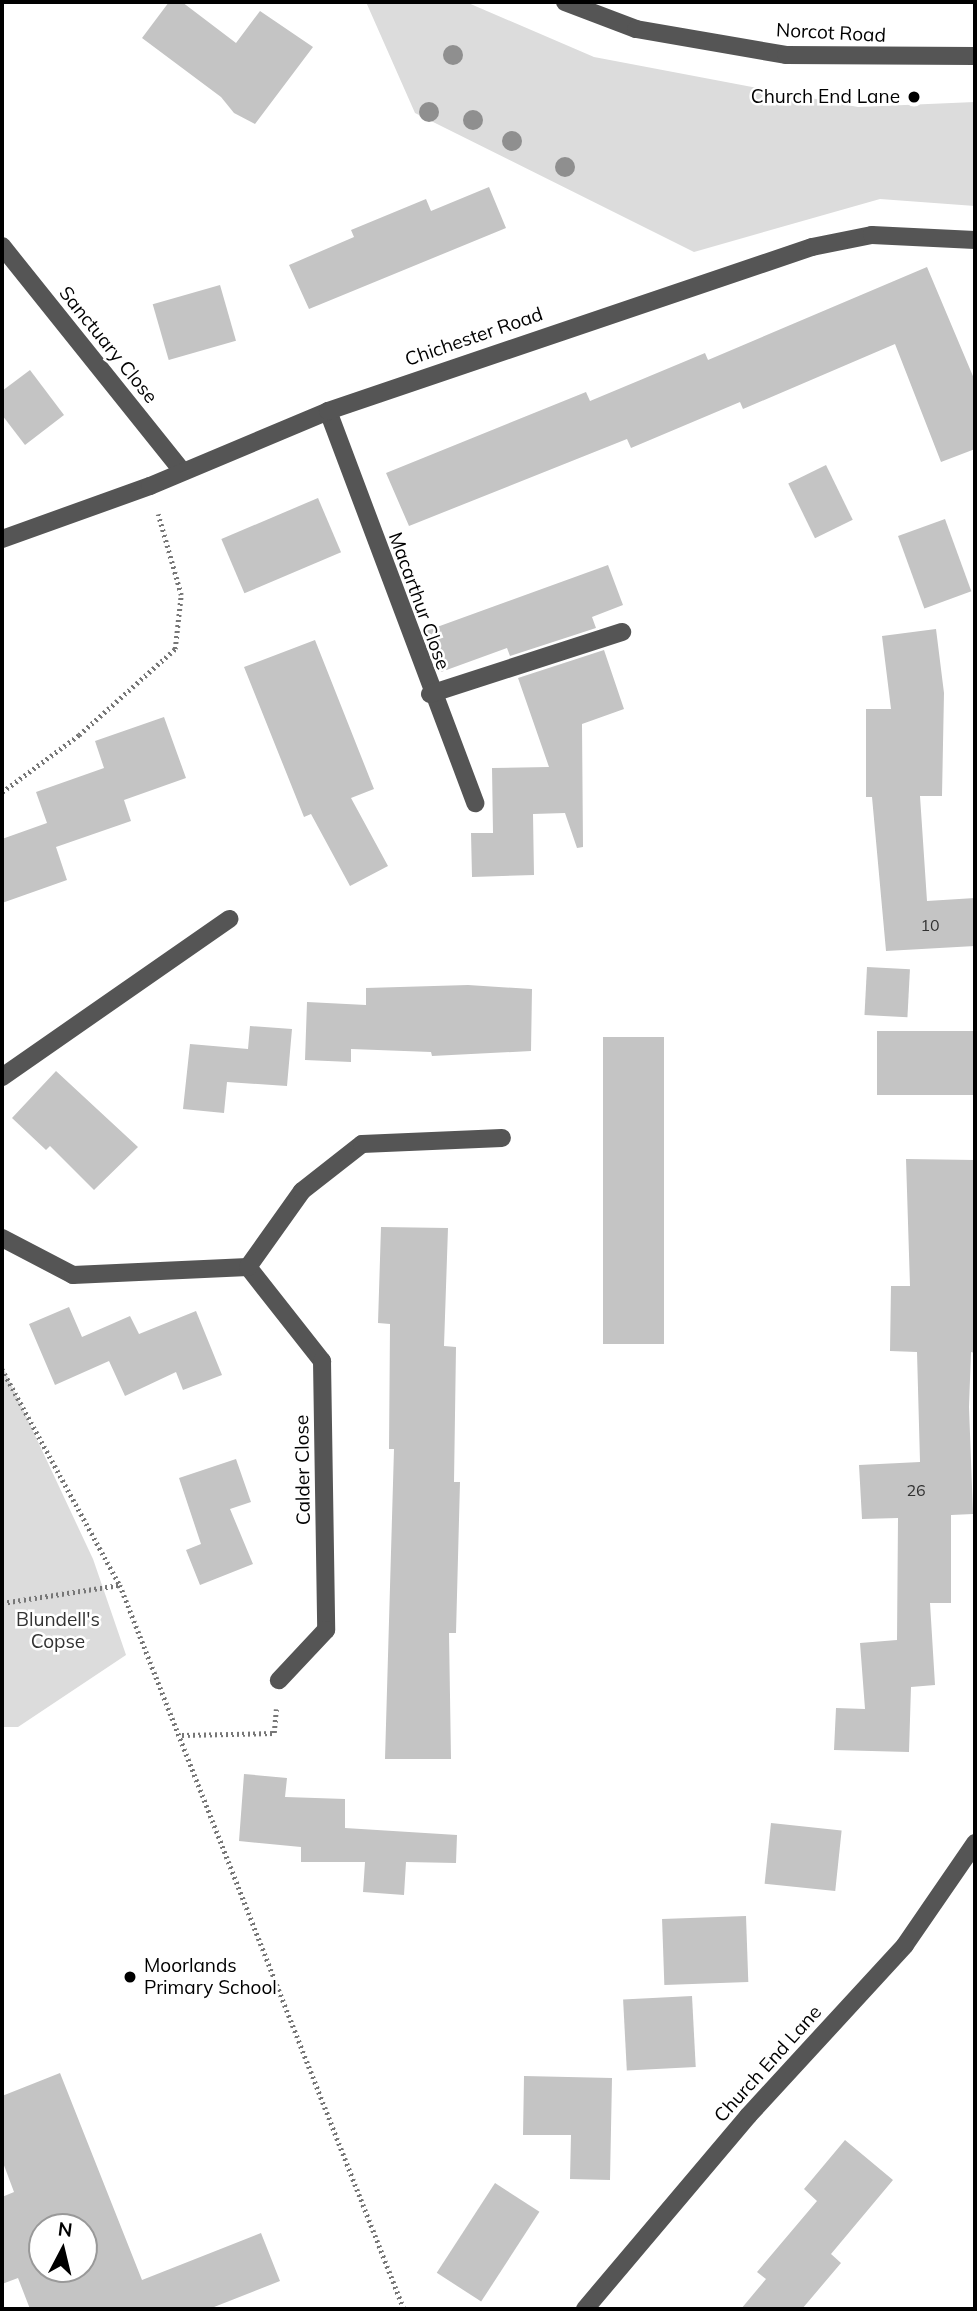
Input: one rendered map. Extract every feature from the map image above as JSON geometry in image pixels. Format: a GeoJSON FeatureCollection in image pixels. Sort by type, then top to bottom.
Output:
{"type":"FeatureCollection","features":[{"type":"Feature","properties":{"kind":"street","name":"Norcot Road"},"geometry":{"type":"LineString","coordinates":[[565,2],[636,29],[786,55],[975,56]]}},
{"type":"Feature","properties":{"kind":"street","name":"Chichester Road"},"geometry":{"type":"LineString","coordinates":[[2,539],[150,486],[328,411],[812,247],[872,235],[975,240]]}},
{"type":"Feature","properties":{"kind":"street","name":"Sanctuary Close"},"geometry":{"type":"LineString","coordinates":[[2,246],[182,471]]}},
{"type":"Feature","properties":{"kind":"street","name":"Macarthur Close"},"geometry":{"type":"LineString","coordinates":[[328,411],[430,694],[475,803]]}},
{"type":"Feature","properties":{"kind":"street"},"geometry":{"type":"LineString","coordinates":[[430,694],[622,632]]}},
{"type":"Feature","properties":{"kind":"street"},"geometry":{"type":"LineString","coordinates":[[2,1077],[229,919]]}},
{"type":"Feature","properties":{"kind":"street"},"geometry":{"type":"LineString","coordinates":[[2,1238],[73,1275],[248,1267],[302,1191],[362,1144],[502,1138]]}},
{"type":"Feature","properties":{"kind":"street","name":"Calder Close"},"geometry":{"type":"LineString","coordinates":[[248,1267],[322,1361],[327,1630],[279,1680]]}},
{"type":"Feature","properties":{"kind":"street","name":"Church End Lane"},"geometry":{"type":"LineString","coordinates":[[585,2309],[748,2116],[905,1945],[975,1843]]}},
{"type":"Feature","properties":{"kind":"path"},"geometry":{"type":"LineString","coordinates":[[2,792],[79,735],[175,649],[181,594],[150,486]]}},
{"type":"Feature","properties":{"kind":"path"},"geometry":{"type":"LineString","coordinates":[[2,1369],[120,1584],[182,1735],[404,2309]]}},
{"type":"Feature","properties":{"kind":"path"},"geometry":{"type":"LineString","coordinates":[[2,1602],[120,1584]]}},
{"type":"Feature","properties":{"kind":"path"},"geometry":{"type":"LineString","coordinates":[[182,1735],[274,1733],[279,1680]]}},
{"type":"Feature","properties":{"kind":"green space"},"geometry":{"type":"Polygon","coordinates":[[[366,2],[466,2],[594,57],[858,107],[975,102],[975,206],[880,199],[694,252],[415,113],[366,2]]]}},
{"type":"Feature","properties":{"kind":"green space","name":"Blundell's Copse"},"geometry":{"type":"Polygon","coordinates":[[[2,1365],[93,1559],[126,1655],[18,1727],[2,1727],[2,1365]]]}},
{"type":"Feature","properties":{"kind":"building"},"geometry":{"type":"Polygon","coordinates":[[[169,2],[182,2],[236,43],[260,11],[313,47],[255,124],[234,113],[221,97],[142,38],[169,2]]]}},
{"type":"Feature","properties":{"kind":"building"},"geometry":{"type":"Polygon","coordinates":[[[489,187],[506,228],[309,309],[289,265],[354,237],[351,230],[426,199],[431,211],[489,187]]]}},
{"type":"Feature","properties":{"kind":"building"},"geometry":{"type":"Polygon","coordinates":[[[927,267],[975,381],[975,449],[941,462],[895,344],[743,409],[740,402],[631,448],[627,439],[409,526],[386,473],[586,392],[590,401],[705,353],[708,360],[927,267]]]}},
{"type":"Feature","properties":{"kind":"building"},"geometry":{"type":"Polygon","coordinates":[[[220,285],[236,341],[169,360],[153,304],[220,285]]]}},
{"type":"Feature","properties":{"kind":"building"},"geometry":{"type":"Polygon","coordinates":[[[30,370],[64,415],[25,445],[2,415],[2,391],[30,370]]]}},
{"type":"Feature","properties":{"kind":"building"},"geometry":{"type":"Polygon","coordinates":[[[826,465],[853,520],[815,538],[788,483],[826,465]]]}},
{"type":"Feature","properties":{"kind":"building"},"geometry":{"type":"Polygon","coordinates":[[[318,498],[341,552],[244,593],[221,539],[318,498]]]}},
{"type":"Feature","properties":{"kind":"building"},"geometry":{"type":"Polygon","coordinates":[[[945,519],[971,591],[924,608],[898,536],[945,519]]]}},
{"type":"Feature","properties":{"kind":"building"},"geometry":{"type":"Polygon","coordinates":[[[608,565],[623,605],[592,617],[596,628],[510,656],[507,648],[441,672],[426,631],[608,565]]]}},
{"type":"Feature","properties":{"kind":"building"},"geometry":{"type":"Polygon","coordinates":[[[936,629],[944,693],[942,796],[920,796],[927,901],[975,898],[975,946],[886,951],[872,797],[866,797],[866,709],[891,709],[882,636],[936,629]]]}},
{"type":"Feature","properties":{"kind":"building"},"geometry":{"type":"Polygon","coordinates":[[[315,640],[374,789],[351,798],[388,866],[350,886],[311,814],[304,817],[244,667],[315,640]]]}},
{"type":"Feature","properties":{"kind":"building"},"geometry":{"type":"Polygon","coordinates":[[[604,650],[624,709],[582,724],[583,847],[577,848],[565,813],[533,814],[534,875],[472,877],[471,833],[493,833],[492,768],[549,767],[518,678],[604,650]]]}},
{"type":"Feature","properties":{"kind":"building"},"geometry":{"type":"Polygon","coordinates":[[[164,717],[186,778],[124,800],[131,821],[56,847],[67,880],[2,903],[2,839],[47,823],[36,792],[104,768],[95,741],[164,717]]]}},
{"type":"Feature","properties":{"kind":"building"},"geometry":{"type":"Polygon","coordinates":[[[867,967],[910,969],[907,1017],[864,1015],[867,967]]]}},
{"type":"Feature","properties":{"kind":"building"},"geometry":{"type":"Polygon","coordinates":[[[468,985],[532,989],[531,1051],[432,1056],[431,1052],[351,1049],[351,1062],[305,1060],[307,1002],[366,1005],[366,988],[468,985]]]}},
{"type":"Feature","properties":{"kind":"building"},"geometry":{"type":"Polygon","coordinates":[[[250,1026],[292,1029],[287,1086],[227,1082],[224,1113],[183,1109],[190,1044],[248,1049],[250,1026]]]}},
{"type":"Feature","properties":{"kind":"building"},"geometry":{"type":"Polygon","coordinates":[[[877,1031],[975,1031],[975,1095],[877,1095],[877,1031]]]}},
{"type":"Feature","properties":{"kind":"building"},"geometry":{"type":"Polygon","coordinates":[[[603,1037],[664,1037],[664,1344],[603,1344],[603,1037]]]}},
{"type":"Feature","properties":{"kind":"building"},"geometry":{"type":"Polygon","coordinates":[[[56,1071],[138,1147],[94,1190],[50,1146],[46,1150],[12,1118],[56,1071]]]}},
{"type":"Feature","properties":{"kind":"building"},"geometry":{"type":"Polygon","coordinates":[[[906,1159],[975,1160],[975,1353],[971,1352],[969,1407],[973,1514],[951,1515],[951,1603],[930,1603],[935,1685],[911,1687],[909,1752],[834,1750],[836,1708],[865,1709],[860,1643],[897,1640],[898,1518],[862,1519],[859,1465],[920,1462],[917,1352],[890,1351],[891,1286],[910,1286],[906,1159]]]}},
{"type":"Feature","properties":{"kind":"building"},"geometry":{"type":"Polygon","coordinates":[[[381,1227],[448,1228],[444,1346],[456,1347],[454,1482],[460,1482],[456,1633],[449,1633],[451,1759],[385,1759],[394,1449],[389,1449],[390,1324],[378,1323],[381,1227]]]}},
{"type":"Feature","properties":{"kind":"building"},"geometry":{"type":"Polygon","coordinates":[[[69,1307],[82,1337],[130,1316],[139,1334],[196,1311],[222,1375],[183,1390],[176,1372],[125,1396],[109,1361],[55,1385],[29,1324],[69,1307]]]}},
{"type":"Feature","properties":{"kind":"building"},"geometry":{"type":"Polygon","coordinates":[[[236,1459],[251,1502],[230,1509],[253,1564],[200,1585],[186,1550],[201,1544],[179,1478],[236,1459]]]}},
{"type":"Feature","properties":{"kind":"building"},"geometry":{"type":"Polygon","coordinates":[[[244,1774],[287,1778],[285,1797],[345,1799],[345,1828],[457,1835],[456,1863],[406,1862],[404,1895],[363,1892],[365,1862],[301,1862],[301,1847],[239,1841],[244,1774]]]}},
{"type":"Feature","properties":{"kind":"building"},"geometry":{"type":"Polygon","coordinates":[[[771,1823],[842,1830],[835,1891],[765,1884],[771,1823]]]}},
{"type":"Feature","properties":{"kind":"building"},"geometry":{"type":"Polygon","coordinates":[[[746,1916],[748,1982],[664,1985],[662,1919],[746,1916]]]}},
{"type":"Feature","properties":{"kind":"building"},"geometry":{"type":"Polygon","coordinates":[[[692,1996],[696,2067],[627,2071],[623,2000],[692,1996]]]}},
{"type":"Feature","properties":{"kind":"building"},"geometry":{"type":"Polygon","coordinates":[[[60,2073],[142,2280],[261,2233],[280,2281],[209,2309],[30,2309],[18,2278],[2,2284],[2,2197],[14,2192],[2,2160],[2,2096],[60,2073]]]}},
{"type":"Feature","properties":{"kind":"building"},"geometry":{"type":"Polygon","coordinates":[[[524,2076],[612,2078],[610,2180],[570,2179],[571,2135],[523,2135],[524,2076]]]}},
{"type":"Feature","properties":{"kind":"building"},"geometry":{"type":"Polygon","coordinates":[[[845,2140],[893,2180],[831,2254],[841,2263],[802,2309],[741,2309],[766,2279],[757,2272],[817,2201],[804,2189],[845,2140]]]}},
{"type":"Feature","properties":{"kind":"building"},"geometry":{"type":"Polygon","coordinates":[[[495,2183],[539,2212],[481,2302],[437,2273],[495,2183]]]}},
{"type":"Feature","properties":{"kind":"place","name":"Church End Lane"},"geometry":{"type":"Point","coordinates":[914,97]}},
{"type":"Feature","properties":{"kind":"place","name":"Moorlands Primary School"},"geometry":{"type":"Point","coordinates":[130,1977]}}]}
